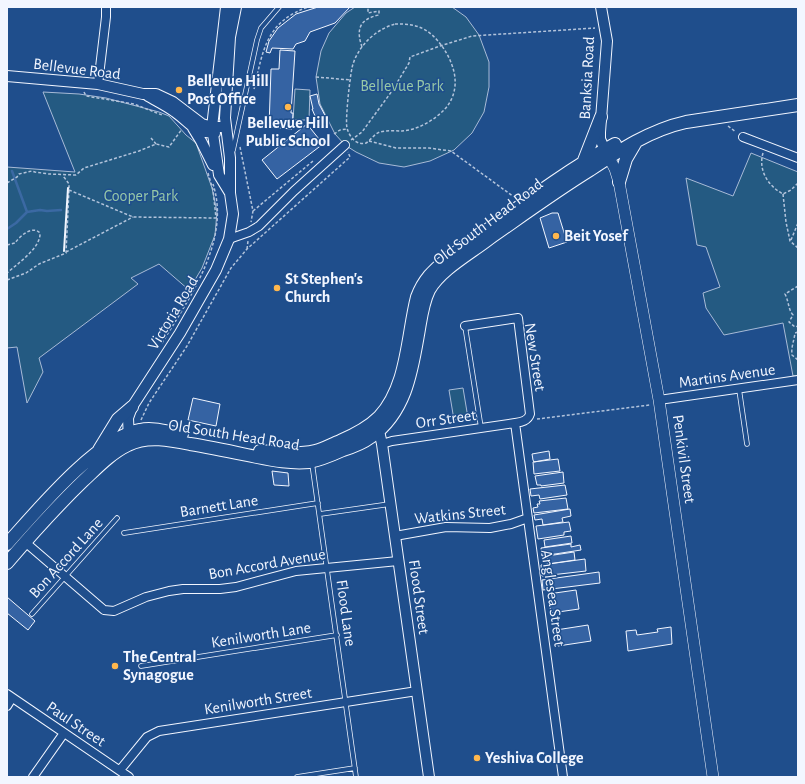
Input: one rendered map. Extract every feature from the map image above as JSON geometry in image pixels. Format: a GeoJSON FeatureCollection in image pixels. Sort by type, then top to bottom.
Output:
{"type":"FeatureCollection","features":[{"type":"Feature","properties":{"kind":"main road","name":"Old South Head Road"},"geometry":{"type":"LineString","coordinates":[[7,563],[74,490],[100,464],[139,430],[155,430],[250,449],[311,457],[321,449],[352,435],[376,427],[393,416],[410,378],[425,302],[430,290],[436,282],[451,268],[537,204],[646,128],[672,117],[689,113],[798,97]]}},
{"type":"Feature","properties":{"kind":"main road","name":"Old South Head Road"},"geometry":{"type":"LineString","coordinates":[[376,427],[401,375],[417,297],[428,278],[457,252],[524,203],[583,163],[665,128],[686,122],[798,105]]}},
{"type":"Feature","properties":{"kind":"main road"},"geometry":{"type":"LineString","coordinates":[[583,163],[601,117]]}},
{"type":"Feature","properties":{"kind":"main road"},"geometry":{"type":"LineString","coordinates":[[619,182],[626,159],[636,141]]}},
{"type":"Feature","properties":{"kind":"main road","name":"Penkivil Street"},"geometry":{"type":"LineString","coordinates":[[607,154],[615,169],[619,182],[713,777]]}},
{"type":"Feature","properties":{"kind":"main road"},"geometry":{"type":"LineString","coordinates":[[97,452],[118,419],[132,407]]}},
{"type":"Feature","properties":{"kind":"main road","name":"Old South Head Road"},"geometry":{"type":"LineString","coordinates":[[7,544],[52,496],[97,452],[106,446],[129,439]]}},
{"type":"Feature","properties":{"kind":"street"},"geometry":{"type":"LineString","coordinates":[[98,84],[106,7]]}},
{"type":"Feature","properties":{"kind":"street","name":"Victoria Road"},"geometry":{"type":"LineString","coordinates":[[129,439],[128,418],[132,407],[180,334],[216,270],[229,239],[232,214],[230,193],[230,158],[225,118],[230,37],[236,7]]}},
{"type":"Feature","properties":{"kind":"street","name":"Banksia Road"},"geometry":{"type":"LineString","coordinates":[[601,7],[607,41],[600,136],[607,154]]}},
{"type":"Feature","properties":{"kind":"street","name":"Victoria Road"},"geometry":{"type":"LineString","coordinates":[[227,9],[212,130],[219,176],[230,193]]}},
{"type":"Feature","properties":{"kind":"street","name":"Bellevue Road"},"geometry":{"type":"LineString","coordinates":[[7,76],[98,84],[143,94],[161,96],[173,102],[212,130]]}},
{"type":"Feature","properties":{"kind":"street","name":"Bellevue Road"},"geometry":{"type":"LineString","coordinates":[[143,94],[175,112],[188,130],[202,132],[226,130]]}},
{"type":"Feature","properties":{"kind":"street"},"geometry":{"type":"LineString","coordinates":[[188,130],[201,141],[219,176]]}},
{"type":"Feature","properties":{"kind":"street"},"geometry":{"type":"LineString","coordinates":[[743,137],[798,158]]}},
{"type":"Feature","properties":{"kind":"street"},"geometry":{"type":"LineString","coordinates":[[229,239],[250,232],[259,226],[294,191],[345,145]]}},
{"type":"Feature","properties":{"kind":"street","name":"New Street"},"geometry":{"type":"LineString","coordinates":[[465,326],[518,318],[530,414],[526,420],[515,423]]}},
{"type":"Feature","properties":{"kind":"street","name":"Martins Avenue"},"geometry":{"type":"LineString","coordinates":[[654,402],[798,380]]}},
{"type":"Feature","properties":{"kind":"street","name":"Orr Street"},"geometry":{"type":"LineString","coordinates":[[382,444],[392,441],[515,423]]}},
{"type":"Feature","properties":{"kind":"street","name":"Anglesea Street"},"geometry":{"type":"LineString","coordinates":[[515,423],[563,777]]}},
{"type":"Feature","properties":{"kind":"street","name":"Flood Street"},"geometry":{"type":"LineString","coordinates":[[376,427],[382,444],[429,777]]}},
{"type":"Feature","properties":{"kind":"street","name":"Watkins Street"},"geometry":{"type":"LineString","coordinates":[[395,536],[446,528],[490,528],[511,524],[528,518]]}},
{"type":"Feature","properties":{"kind":"street"},"geometry":{"type":"LineString","coordinates":[[7,556],[25,542]]}},
{"type":"Feature","properties":{"kind":"street","name":"Bon Accord Avenue"},"geometry":{"type":"LineString","coordinates":[[25,542],[104,610],[109,611],[119,609],[146,597],[169,591],[236,587],[296,571],[398,561]]}},
{"type":"Feature","properties":{"kind":"street","name":"Kenilworth Street"},"geometry":{"type":"LineString","coordinates":[[120,770],[147,737],[159,731],[417,691]]}},
{"type":"Feature","properties":{"kind":"street"},"geometry":{"type":"LineString","coordinates":[[7,706],[10,696]]}},
{"type":"Feature","properties":{"kind":"street","name":"Paul Street"},"geometry":{"type":"LineString","coordinates":[[10,696],[129,777]]}},
{"type":"Feature","properties":{"kind":"street"},"geometry":{"type":"LineString","coordinates":[[34,777],[64,733]]}},
{"type":"Feature","properties":{"kind":"lane"},"geometry":{"type":"LineString","coordinates":[[230,158],[235,143],[246,87],[261,28],[278,8],[284,7]]}},
{"type":"Feature","properties":{"kind":"lane","name":"New Street"},"geometry":{"type":"LineString","coordinates":[[465,326],[481,428]]}},
{"type":"Feature","properties":{"kind":"lane"},"geometry":{"type":"LineString","coordinates":[[739,388],[747,444]]}},
{"type":"Feature","properties":{"kind":"lane","name":"Flood Lane"},"geometry":{"type":"LineString","coordinates":[[311,457],[356,777]]}},
{"type":"Feature","properties":{"kind":"lane","name":"Barnett Lane"},"geometry":{"type":"LineString","coordinates":[[124,532],[318,503]]}},
{"type":"Feature","properties":{"kind":"lane"},"geometry":{"type":"LineString","coordinates":[[320,514],[391,504]]}},
{"type":"Feature","properties":{"kind":"lane","name":"Bon Accord Lane"},"geometry":{"type":"LineString","coordinates":[[32,614],[117,518]]}},
{"type":"Feature","properties":{"kind":"lane","name":"Kenilworth Lane"},"geometry":{"type":"LineString","coordinates":[[141,666],[337,635]]}},
{"type":"Feature","properties":{"kind":"lane"},"geometry":{"type":"LineString","coordinates":[[297,777],[355,768]]}},
{"type":"Feature","properties":{"kind":"path"},"geometry":{"type":"LineString","coordinates":[[253,92],[266,43],[270,34],[284,19],[308,7]]}},
{"type":"Feature","properties":{"kind":"path"},"geometry":{"type":"LineString","coordinates":[[362,47],[358,37],[362,24],[373,16],[379,15],[379,11],[368,13],[368,7]]}},
{"type":"Feature","properties":{"kind":"path"},"geometry":{"type":"LineString","coordinates":[[395,24],[407,24],[420,27],[430,34],[440,45],[452,66],[455,80],[454,95],[445,109],[434,119],[421,126],[404,131],[380,132],[364,144],[359,143],[352,139],[347,129],[354,61],[362,47],[377,32],[385,27],[395,24]]}},
{"type":"Feature","properties":{"kind":"path"},"geometry":{"type":"LineString","coordinates":[[140,422],[149,402],[187,346],[230,268],[247,249],[350,157],[345,145],[362,132],[392,91],[405,70],[410,57],[440,45],[472,36],[604,28]]}},
{"type":"Feature","properties":{"kind":"path"},"geometry":{"type":"LineString","coordinates":[[316,77],[351,80]]}},
{"type":"Feature","properties":{"kind":"path"},"geometry":{"type":"LineString","coordinates":[[84,92],[86,96],[134,104],[164,116]]}},
{"type":"Feature","properties":{"kind":"path"},"geometry":{"type":"LineString","coordinates":[[727,126],[743,137]]}},
{"type":"Feature","properties":{"kind":"path"},"geometry":{"type":"LineString","coordinates":[[178,127],[188,130]]}},
{"type":"Feature","properties":{"kind":"path"},"geometry":{"type":"LineString","coordinates":[[334,134],[340,130],[347,129]]}},
{"type":"Feature","properties":{"kind":"path"},"geometry":{"type":"LineString","coordinates":[[7,184],[23,172],[32,170],[35,172],[76,175],[84,168],[140,151],[156,144],[169,147],[180,131]]}},
{"type":"Feature","properties":{"kind":"path"},"geometry":{"type":"LineString","coordinates":[[151,138],[156,144]]}},
{"type":"Feature","properties":{"kind":"path"},"geometry":{"type":"LineString","coordinates":[[369,141],[396,148],[429,148],[451,151],[517,200]]}},
{"type":"Feature","properties":{"kind":"path"},"geometry":{"type":"LineString","coordinates":[[765,145],[761,159],[766,178],[770,185],[783,194],[790,241],[798,248]]}},
{"type":"Feature","properties":{"kind":"path"},"geometry":{"type":"LineString","coordinates":[[240,147],[253,210],[318,158]]}},
{"type":"Feature","properties":{"kind":"path"},"geometry":{"type":"LineString","coordinates":[[161,343],[194,288],[211,253],[216,237],[218,208],[215,190],[208,170]]}},
{"type":"Feature","properties":{"kind":"path"},"geometry":{"type":"LineString","coordinates":[[64,175],[69,184],[66,253]]}},
{"type":"Feature","properties":{"kind":"path"},"geometry":{"type":"LineString","coordinates":[[783,194],[791,190],[798,183]]}},
{"type":"Feature","properties":{"kind":"path"},"geometry":{"type":"LineString","coordinates":[[69,190],[133,217],[217,218]]}},
{"type":"Feature","properties":{"kind":"path"},"geometry":{"type":"LineString","coordinates":[[7,280],[26,273],[39,264],[66,253],[133,217]]}},
{"type":"Feature","properties":{"kind":"path"},"geometry":{"type":"LineString","coordinates":[[790,241],[797,230],[798,223]]}},
{"type":"Feature","properties":{"kind":"path"},"geometry":{"type":"LineString","coordinates":[[7,245],[15,243],[19,237],[26,232],[34,230],[38,231],[40,234],[39,243],[7,273]]}},
{"type":"Feature","properties":{"kind":"path"},"geometry":{"type":"LineString","coordinates":[[798,286],[785,294],[788,299],[789,311],[793,316],[789,322],[795,327],[798,326]]}},
{"type":"Feature","properties":{"kind":"path"},"geometry":{"type":"LineString","coordinates":[[798,332],[795,333],[791,349],[792,355],[798,360]]}},
{"type":"Feature","properties":{"kind":"path"},"geometry":{"type":"LineString","coordinates":[[544,417],[654,402]]}},
{"type":"Feature","properties":{"kind":"green space","name":"Bellevue Park"},"geometry":{"type":"Polygon","coordinates":[[[355,7],[452,7],[466,17],[479,35],[489,62],[489,87],[484,112],[472,133],[454,150],[430,161],[404,167],[379,163],[356,152],[345,145],[335,134],[320,104],[316,77],[321,51],[329,33],[346,13],[355,7]]]}},
{"type":"Feature","properties":{"kind":"green space"},"geometry":{"type":"Polygon","coordinates":[[[295,89],[310,90],[309,120],[293,120],[295,89]]]}},
{"type":"Feature","properties":{"kind":"green space","name":"Cooper Park"},"geometry":{"type":"Polygon","coordinates":[[[43,92],[79,94],[106,98],[169,116],[186,135],[196,143],[212,188],[217,212],[215,235],[202,268],[189,290],[159,264],[131,278],[138,284],[39,358],[43,372],[27,403],[17,347],[7,348],[7,167],[75,172],[43,92]]]}},
{"type":"Feature","properties":{"kind":"green space"},"geometry":{"type":"Polygon","coordinates":[[[751,153],[798,172],[798,376],[793,376],[783,323],[724,335],[706,308],[703,293],[720,287],[706,247],[697,245],[686,178],[733,196],[751,153]]]}},
{"type":"Feature","properties":{"kind":"green space"},"geometry":{"type":"Polygon","coordinates":[[[463,388],[468,418],[454,420],[449,390],[463,388]]]}},
{"type":"Feature","properties":{"kind":"building"},"geometry":{"type":"Polygon","coordinates":[[[318,7],[350,7],[335,23],[310,32],[305,41],[296,44],[293,49],[272,48],[270,53],[266,52],[269,41],[278,28],[296,14],[318,7]]]}},
{"type":"Feature","properties":{"kind":"building"},"geometry":{"type":"Polygon","coordinates":[[[280,50],[295,51],[291,113],[293,113],[292,129],[269,127],[271,69],[279,69],[280,50]]]}},
{"type":"Feature","properties":{"kind":"building"},"geometry":{"type":"Polygon","coordinates":[[[317,94],[319,104],[328,121],[319,125],[312,109],[310,96],[317,94]]]}},
{"type":"Feature","properties":{"kind":"building"},"geometry":{"type":"Polygon","coordinates":[[[307,124],[323,144],[277,179],[262,160],[307,124]]]}},
{"type":"Feature","properties":{"kind":"building"},"geometry":{"type":"Polygon","coordinates":[[[552,213],[558,213],[567,242],[549,248],[540,218],[552,213]]]}},
{"type":"Feature","properties":{"kind":"building"},"geometry":{"type":"Polygon","coordinates":[[[193,398],[220,404],[216,426],[188,420],[193,398]]]}},
{"type":"Feature","properties":{"kind":"building"},"geometry":{"type":"Polygon","coordinates":[[[549,451],[550,459],[534,462],[532,454],[549,451]]]}},
{"type":"Feature","properties":{"kind":"building"},"geometry":{"type":"Polygon","coordinates":[[[558,459],[560,471],[534,474],[533,462],[558,459]]]}},
{"type":"Feature","properties":{"kind":"building"},"geometry":{"type":"Polygon","coordinates":[[[272,471],[288,473],[289,486],[274,485],[272,471]]]}},
{"type":"Feature","properties":{"kind":"building"},"geometry":{"type":"Polygon","coordinates":[[[563,472],[564,483],[541,486],[537,485],[535,476],[563,472]]]}},
{"type":"Feature","properties":{"kind":"building"},"geometry":{"type":"Polygon","coordinates":[[[565,485],[567,495],[540,499],[539,495],[531,496],[530,489],[565,485]]]}},
{"type":"Feature","properties":{"kind":"building"},"geometry":{"type":"Polygon","coordinates":[[[566,498],[568,509],[534,513],[533,508],[538,507],[537,504],[540,504],[539,501],[566,498]]]}},
{"type":"Feature","properties":{"kind":"building"},"geometry":{"type":"Polygon","coordinates":[[[570,509],[571,516],[562,518],[563,522],[543,525],[542,519],[535,520],[534,515],[570,509]]]}},
{"type":"Feature","properties":{"kind":"building"},"geometry":{"type":"Polygon","coordinates":[[[569,522],[571,531],[564,532],[564,535],[538,539],[536,526],[569,522]]]}},
{"type":"Feature","properties":{"kind":"building"},"geometry":{"type":"Polygon","coordinates":[[[571,536],[572,543],[545,547],[544,540],[571,536]]]}},
{"type":"Feature","properties":{"kind":"building"},"geometry":{"type":"Polygon","coordinates":[[[571,544],[571,547],[580,545],[581,550],[542,556],[541,548],[571,544]]]}},
{"type":"Feature","properties":{"kind":"building"},"geometry":{"type":"Polygon","coordinates":[[[574,552],[575,560],[548,564],[547,556],[574,552]]]}},
{"type":"Feature","properties":{"kind":"building"},"geometry":{"type":"Polygon","coordinates":[[[585,559],[586,571],[542,576],[541,565],[585,559]]]}},
{"type":"Feature","properties":{"kind":"building"},"geometry":{"type":"Polygon","coordinates":[[[599,572],[600,583],[543,590],[542,580],[599,572]]]}},
{"type":"Feature","properties":{"kind":"building"},"geometry":{"type":"Polygon","coordinates":[[[576,590],[579,609],[551,613],[548,594],[576,590]]]}},
{"type":"Feature","properties":{"kind":"building"},"geometry":{"type":"Polygon","coordinates":[[[7,597],[35,621],[28,630],[7,613],[7,597]]]}},
{"type":"Feature","properties":{"kind":"building"},"geometry":{"type":"Polygon","coordinates":[[[588,625],[591,641],[558,646],[556,630],[588,625]]]}},
{"type":"Feature","properties":{"kind":"building"},"geometry":{"type":"Polygon","coordinates":[[[671,627],[672,644],[628,651],[626,631],[636,630],[637,635],[658,632],[657,629],[671,627]]]}},
{"type":"Feature","properties":{"kind":"waterway"},"geometry":{"type":"LineString","coordinates":[[12,171],[27,212]]}},
{"type":"Feature","properties":{"kind":"waterway"},"geometry":{"type":"LineString","coordinates":[[7,229],[16,223],[27,212],[40,210],[61,210]]}},
{"type":"Feature","properties":{"kind":"wall"},"geometry":{"type":"LineString","coordinates":[[64,251],[68,188]]}},
{"type":"Feature","properties":{"kind":"place","name":"Bellevue Hill Post Office"},"geometry":{"type":"Point","coordinates":[179,90]}},
{"type":"Feature","properties":{"kind":"place","name":"Bellevue Hill Public School"},"geometry":{"type":"Point","coordinates":[288,107]}},
{"type":"Feature","properties":{"kind":"place","name":"Beit Yosef"},"geometry":{"type":"Point","coordinates":[556,236]}},
{"type":"Feature","properties":{"kind":"place","name":"St Stephen's Church"},"geometry":{"type":"Point","coordinates":[277,288]}},
{"type":"Feature","properties":{"kind":"place","name":"The Central Synagogue"},"geometry":{"type":"Point","coordinates":[115,666]}},
{"type":"Feature","properties":{"kind":"place","name":"Yeshiva College"},"geometry":{"type":"Point","coordinates":[477,758]}}]}
